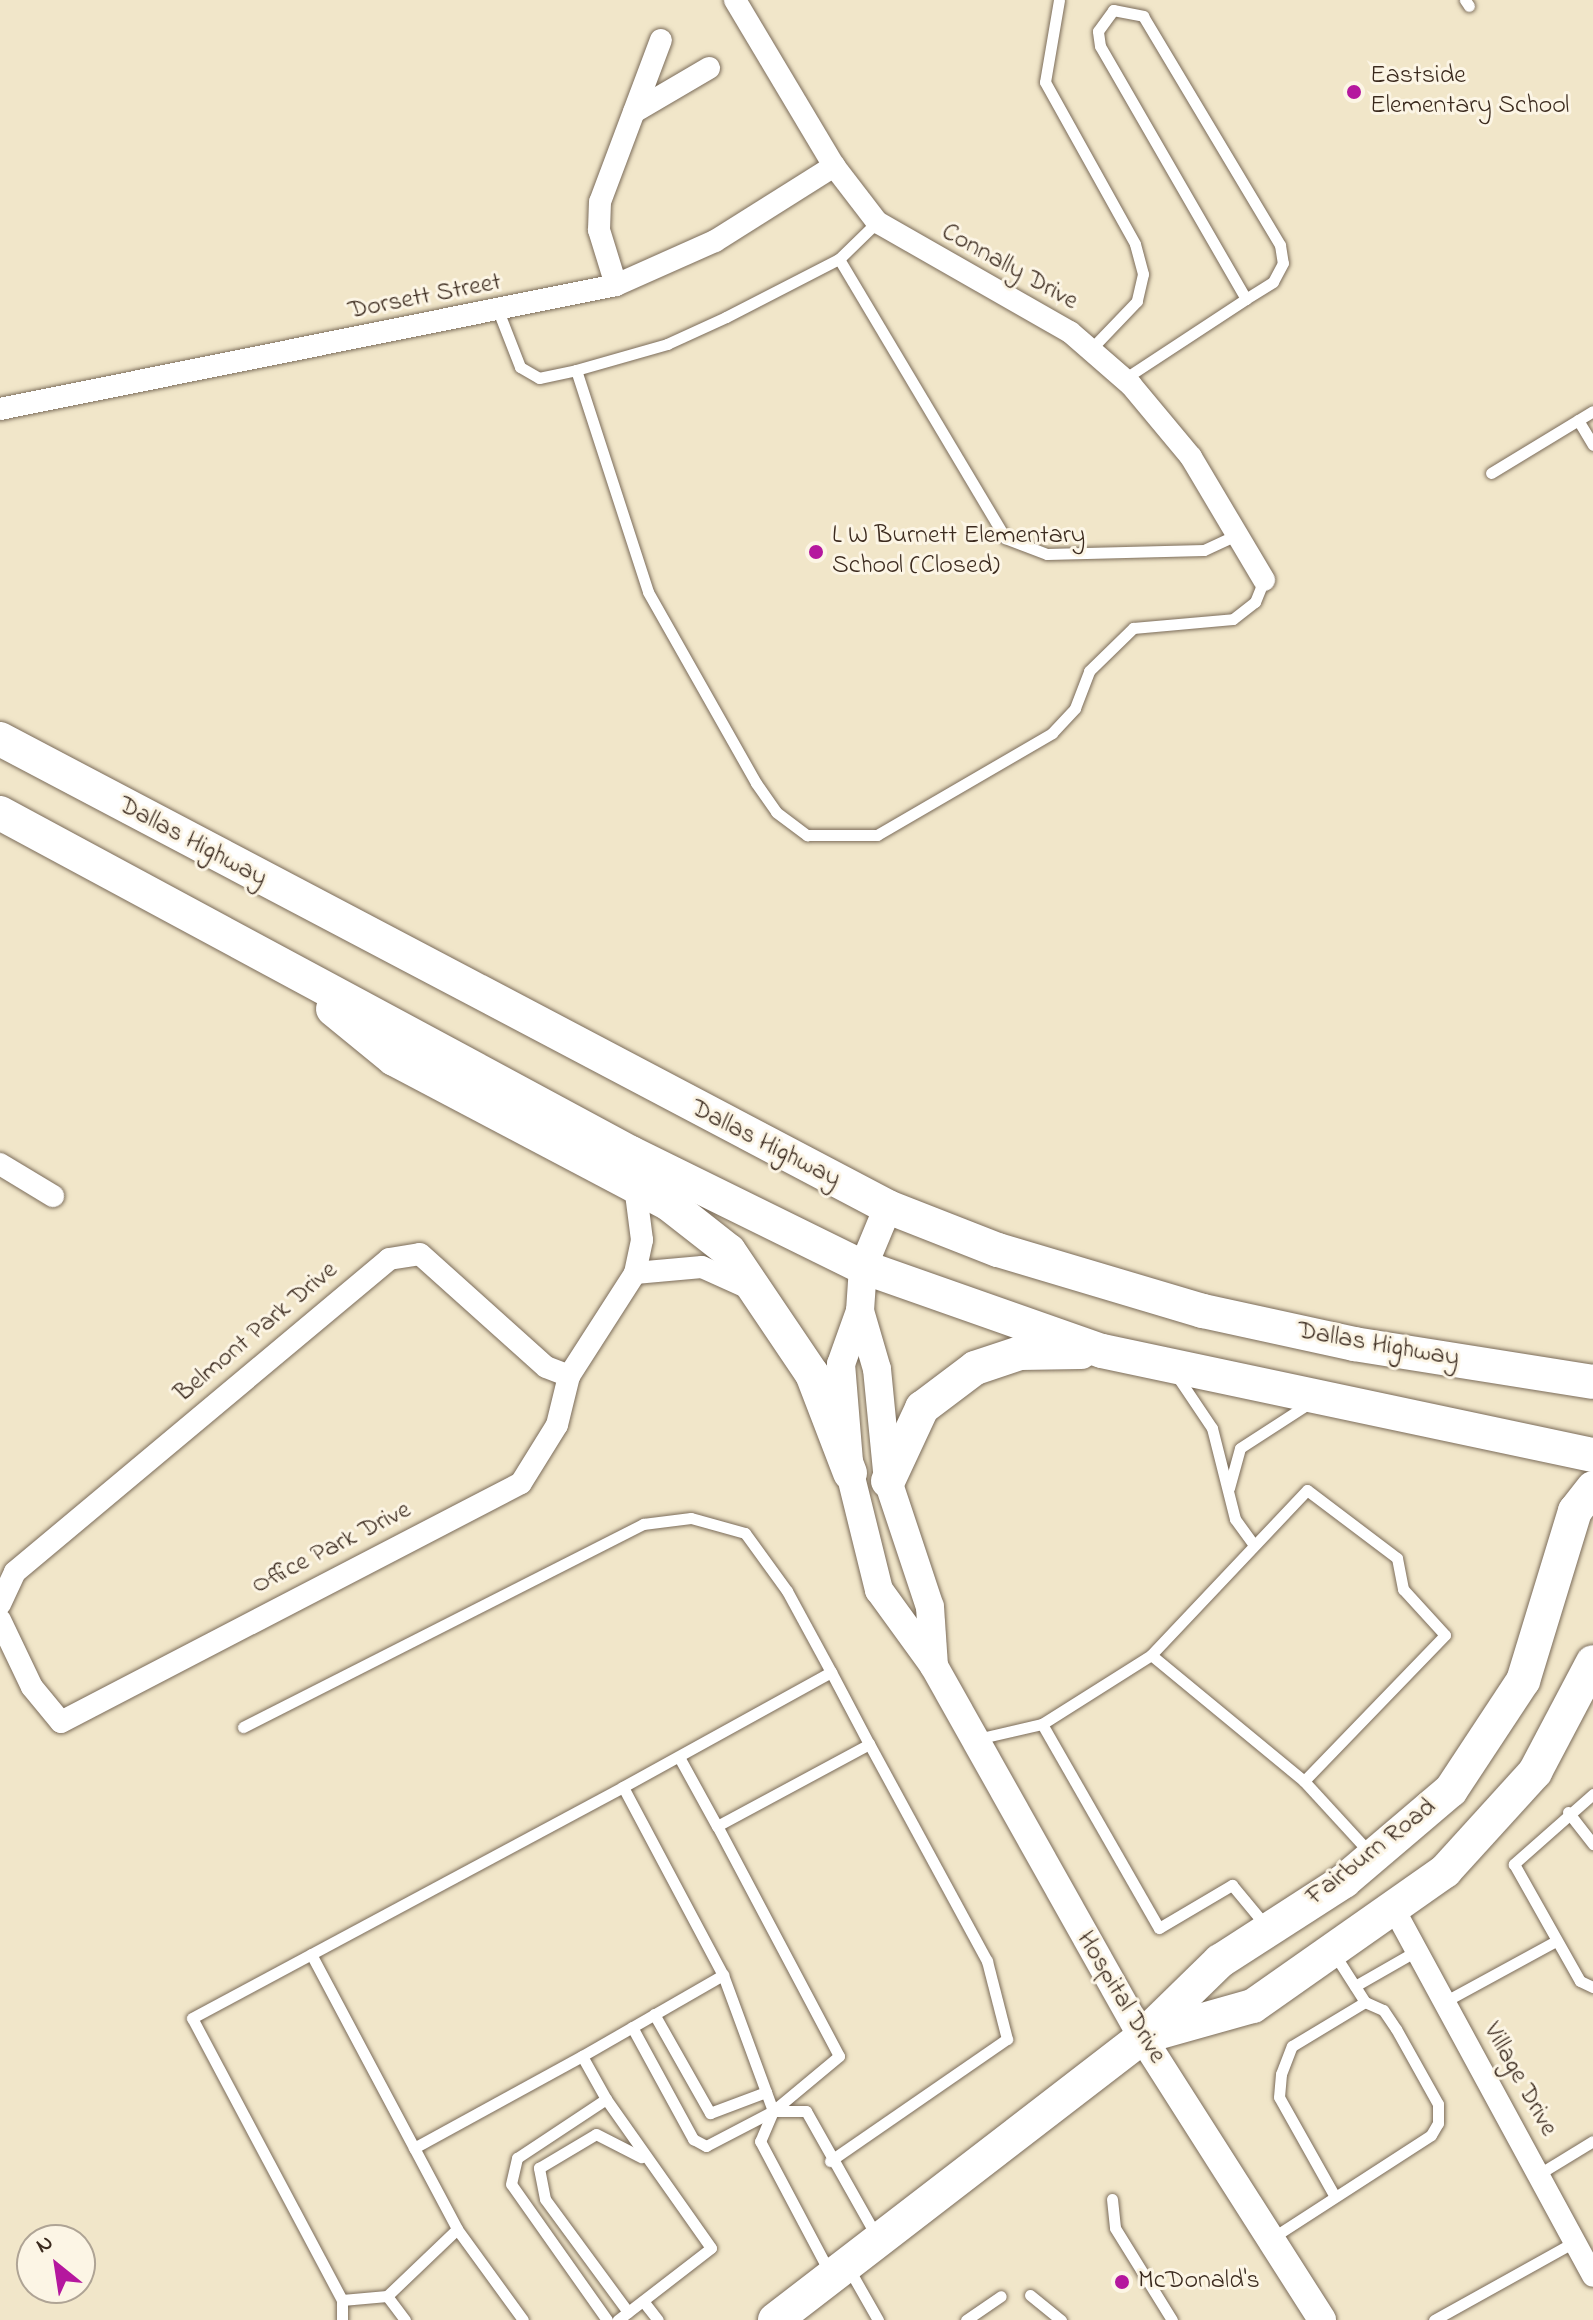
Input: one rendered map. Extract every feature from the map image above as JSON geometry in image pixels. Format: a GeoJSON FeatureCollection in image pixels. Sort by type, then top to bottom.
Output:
{"type":"FeatureCollection","features":[{"type":"Feature","properties":{"kind":"main road","name":"Dallas Highway"},"geometry":{"type":"LineString","coordinates":[[0,739],[888,1207],[998,1250],[1203,1311],[1354,1344],[1593,1382]]}},
{"type":"Feature","properties":{"kind":"main road"},"geometry":{"type":"LineString","coordinates":[[0,813],[631,1153],[863,1267],[1102,1351],[1317,1400],[1593,1455]]}},
{"type":"Feature","properties":{"kind":"main road"},"geometry":{"type":"LineString","coordinates":[[274,960],[394,1059],[635,1186],[729,1251],[761,1294],[812,1374],[850,1473]]}},
{"type":"Feature","properties":{"kind":"main road"},"geometry":{"type":"LineString","coordinates":[[888,1481],[922,1408],[975,1368],[1020,1353],[1102,1351]]}},
{"type":"Feature","properties":{"kind":"main road","name":"Fairburn Road"},"geometry":{"type":"LineString","coordinates":[[775,2320],[876,2236],[1142,2037],[1220,1961],[1375,1858],[1451,1790],[1501,1722],[1532,1657],[1575,1511],[1593,1488]]}},
{"type":"Feature","properties":{"kind":"main road","name":"Fairburn Road"},"geometry":{"type":"LineString","coordinates":[[1142,2037],[1253,2006],[1395,1911],[1491,1826],[1535,1772],[1593,1662]]}},
{"type":"Feature","properties":{"kind":"street","name":"Connally Drive"},"geometry":{"type":"LineString","coordinates":[[735,0],[834,166],[877,222],[1090,350],[1124,379],[1191,457],[1264,580]]}},
{"type":"Feature","properties":{"kind":"street"},"geometry":{"type":"LineString","coordinates":[[616,285],[599,230],[600,202],[661,40]]}},
{"type":"Feature","properties":{"kind":"street"},"geometry":{"type":"LineString","coordinates":[[634,112],[709,68]]}},
{"type":"Feature","properties":{"kind":"street","name":"Dorsett Street"},"geometry":{"type":"LineString","coordinates":[[0,409],[499,313],[616,285],[715,241],[834,166]]}},
{"type":"Feature","properties":{"kind":"street"},"geometry":{"type":"LineString","coordinates":[[0,1164],[53,1196]]}},
{"type":"Feature","properties":{"kind":"street","name":"Office Park Drive"},"geometry":{"type":"LineString","coordinates":[[0,1620],[32,1687],[61,1722],[521,1483],[557,1425],[569,1376],[635,1273],[642,1240],[635,1186]]}},
{"type":"Feature","properties":{"kind":"street","name":"Hospital Drive"},"geometry":{"type":"LineString","coordinates":[[888,1207],[863,1267],[860,1311],[841,1364],[850,1473],[879,1590],[934,1666],[969,1741],[1142,2037],[1268,2240],[1322,2320]]}},
{"type":"Feature","properties":{"kind":"street","name":"Belmont Park Drive"},"geometry":{"type":"LineString","coordinates":[[0,1604],[15,1572],[389,1259],[420,1254],[546,1367],[569,1376]]}},
{"type":"Feature","properties":{"kind":"street"},"geometry":{"type":"LineString","coordinates":[[635,1273],[702,1267],[761,1294]]}},
{"type":"Feature","properties":{"kind":"street","name":"Hospital Drive"},"geometry":{"type":"LineString","coordinates":[[860,1311],[877,1369],[888,1481],[930,1607],[934,1666]]}},
{"type":"Feature","properties":{"kind":"street","name":"Village Drive"},"geometry":{"type":"LineString","coordinates":[[1395,1911],[1593,2276]]}},
{"type":"Feature","properties":{"kind":"lane"},"geometry":{"type":"LineString","coordinates":[[1059,0],[1045,82],[1135,244],[1143,274],[1137,301],[1090,350]]}},
{"type":"Feature","properties":{"kind":"lane"},"geometry":{"type":"LineString","coordinates":[[1124,379],[1273,282],[1283,263],[1280,245],[1143,16],[1113,10],[1098,31],[1100,46],[1246,299]]}},
{"type":"Feature","properties":{"kind":"lane"},"geometry":{"type":"LineString","coordinates":[[499,313],[520,367],[539,378],[576,370],[667,344],[839,259],[877,222]]}},
{"type":"Feature","properties":{"kind":"lane"},"geometry":{"type":"LineString","coordinates":[[839,259],[1005,538],[1063,553],[1204,550],[1238,534]]}},
{"type":"Feature","properties":{"kind":"lane"},"geometry":{"type":"LineString","coordinates":[[576,370],[648,592],[756,783],[776,812],[807,835],[843,840],[877,835],[1052,733],[1075,708],[1089,671],[1133,628],[1233,619],[1255,602],[1264,580]]}},
{"type":"Feature","properties":{"kind":"lane"},"geometry":{"type":"LineString","coordinates":[[1491,473],[1593,411]]}},
{"type":"Feature","properties":{"kind":"lane"},"geometry":{"type":"LineString","coordinates":[[1578,420],[1593,445]]}},
{"type":"Feature","properties":{"kind":"lane"},"geometry":{"type":"LineString","coordinates":[[1169,1366],[1212,1428],[1227,1496],[1254,1545]]}},
{"type":"Feature","properties":{"kind":"lane"},"geometry":{"type":"LineString","coordinates":[[1227,1496],[1240,1448],[1317,1400]]}},
{"type":"Feature","properties":{"kind":"lane"},"geometry":{"type":"LineString","coordinates":[[969,1741],[1042,1724],[1151,1655],[1307,1490],[1397,1558],[1403,1589],[1445,1635],[1304,1781]]}},
{"type":"Feature","properties":{"kind":"lane"},"geometry":{"type":"LineString","coordinates":[[243,1727],[643,1524],[691,1518],[745,1533],[787,1591],[987,1961],[1007,2039],[830,2161]]}},
{"type":"Feature","properties":{"kind":"lane"},"geometry":{"type":"LineString","coordinates":[[1151,1655],[1304,1781],[1375,1858]]}},
{"type":"Feature","properties":{"kind":"lane"},"geometry":{"type":"LineString","coordinates":[[342,2320],[342,2300],[192,2018],[831,1672]]}},
{"type":"Feature","properties":{"kind":"lane"},"geometry":{"type":"LineString","coordinates":[[1042,1724],[1159,1928],[1232,1885],[1269,1929]]}},
{"type":"Feature","properties":{"kind":"lane"},"geometry":{"type":"LineString","coordinates":[[717,1826],[869,1744]]}},
{"type":"Feature","properties":{"kind":"lane"},"geometry":{"type":"LineString","coordinates":[[632,2027],[698,2145],[773,2111],[839,2056],[679,1757]]}},
{"type":"Feature","properties":{"kind":"lane"},"geometry":{"type":"LineString","coordinates":[[623,1787],[723,1975],[773,2111],[760,2141],[838,2268],[878,2320]]}},
{"type":"Feature","properties":{"kind":"lane"},"geometry":{"type":"LineString","coordinates":[[1593,1794],[1568,1812],[1514,1864],[1580,1981],[1593,1987]]}},
{"type":"Feature","properties":{"kind":"lane"},"geometry":{"type":"LineString","coordinates":[[1568,1812],[1593,1844]]}},
{"type":"Feature","properties":{"kind":"lane"},"geometry":{"type":"LineString","coordinates":[[1444,2002],[1556,1941]]}},
{"type":"Feature","properties":{"kind":"lane"},"geometry":{"type":"LineString","coordinates":[[1355,1986],[1416,1951]]}},
{"type":"Feature","properties":{"kind":"lane"},"geometry":{"type":"LineString","coordinates":[[1268,2240],[1431,2135],[1438,2123],[1438,2104],[1396,2029],[1383,2010],[1365,2002],[1333,1952]]}},
{"type":"Feature","properties":{"kind":"lane"},"geometry":{"type":"LineString","coordinates":[[311,1954],[457,2229],[523,2320]]}},
{"type":"Feature","properties":{"kind":"lane"},"geometry":{"type":"LineString","coordinates":[[414,2148],[723,1975]]}},
{"type":"Feature","properties":{"kind":"lane"},"geometry":{"type":"LineString","coordinates":[[1334,2195],[1279,2097],[1281,2074],[1292,2046],[1365,2002]]}},
{"type":"Feature","properties":{"kind":"lane"},"geometry":{"type":"LineString","coordinates":[[654,2014],[710,2113],[766,2092]]}},
{"type":"Feature","properties":{"kind":"lane"},"geometry":{"type":"LineString","coordinates":[[582,2056],[645,2160],[711,2248],[618,2320]]}},
{"type":"Feature","properties":{"kind":"lane"},"geometry":{"type":"LineString","coordinates":[[606,2099],[517,2158],[511,2184],[607,2320]]}},
{"type":"Feature","properties":{"kind":"lane"},"geometry":{"type":"LineString","coordinates":[[773,2111],[806,2111],[830,2161],[876,2236]]}},
{"type":"Feature","properties":{"kind":"lane"},"geometry":{"type":"LineString","coordinates":[[628,2312],[545,2199],[539,2168],[596,2134],[645,2160]]}},
{"type":"Feature","properties":{"kind":"lane"},"geometry":{"type":"LineString","coordinates":[[1539,2174],[1593,2141]]}},
{"type":"Feature","properties":{"kind":"lane"},"geometry":{"type":"LineString","coordinates":[[1112,2199],[1115,2228],[1172,2320]]}},
{"type":"Feature","properties":{"kind":"lane"},"geometry":{"type":"LineString","coordinates":[[342,2300],[387,2296],[457,2229]]}},
{"type":"Feature","properties":{"kind":"lane"},"geometry":{"type":"LineString","coordinates":[[1434,2320],[1574,2242]]}},
{"type":"Feature","properties":{"kind":"lane"},"geometry":{"type":"LineString","coordinates":[[1030,2295],[1061,2320]]}},
{"type":"Feature","properties":{"kind":"lane"},"geometry":{"type":"LineString","coordinates":[[387,2296],[405,2320]]}},
{"type":"Feature","properties":{"kind":"lane"},"geometry":{"type":"LineString","coordinates":[[966,2320],[1001,2296]]}},
{"type":"Feature","properties":{"kind":"lane"},"geometry":{"type":"LineString","coordinates":[[643,2301],[658,2320]]}},
{"type":"Feature","properties":{"kind":"place","name":"Eastside Elementary School"},"geometry":{"type":"Point","coordinates":[1354,92]}},
{"type":"Feature","properties":{"kind":"place","name":"L W Burnett Elementary School (Closed)"},"geometry":{"type":"Point","coordinates":[816,552]}},
{"type":"Feature","properties":{"kind":"place","name":"McDonald's"},"geometry":{"type":"Point","coordinates":[1122,2282]}}]}
